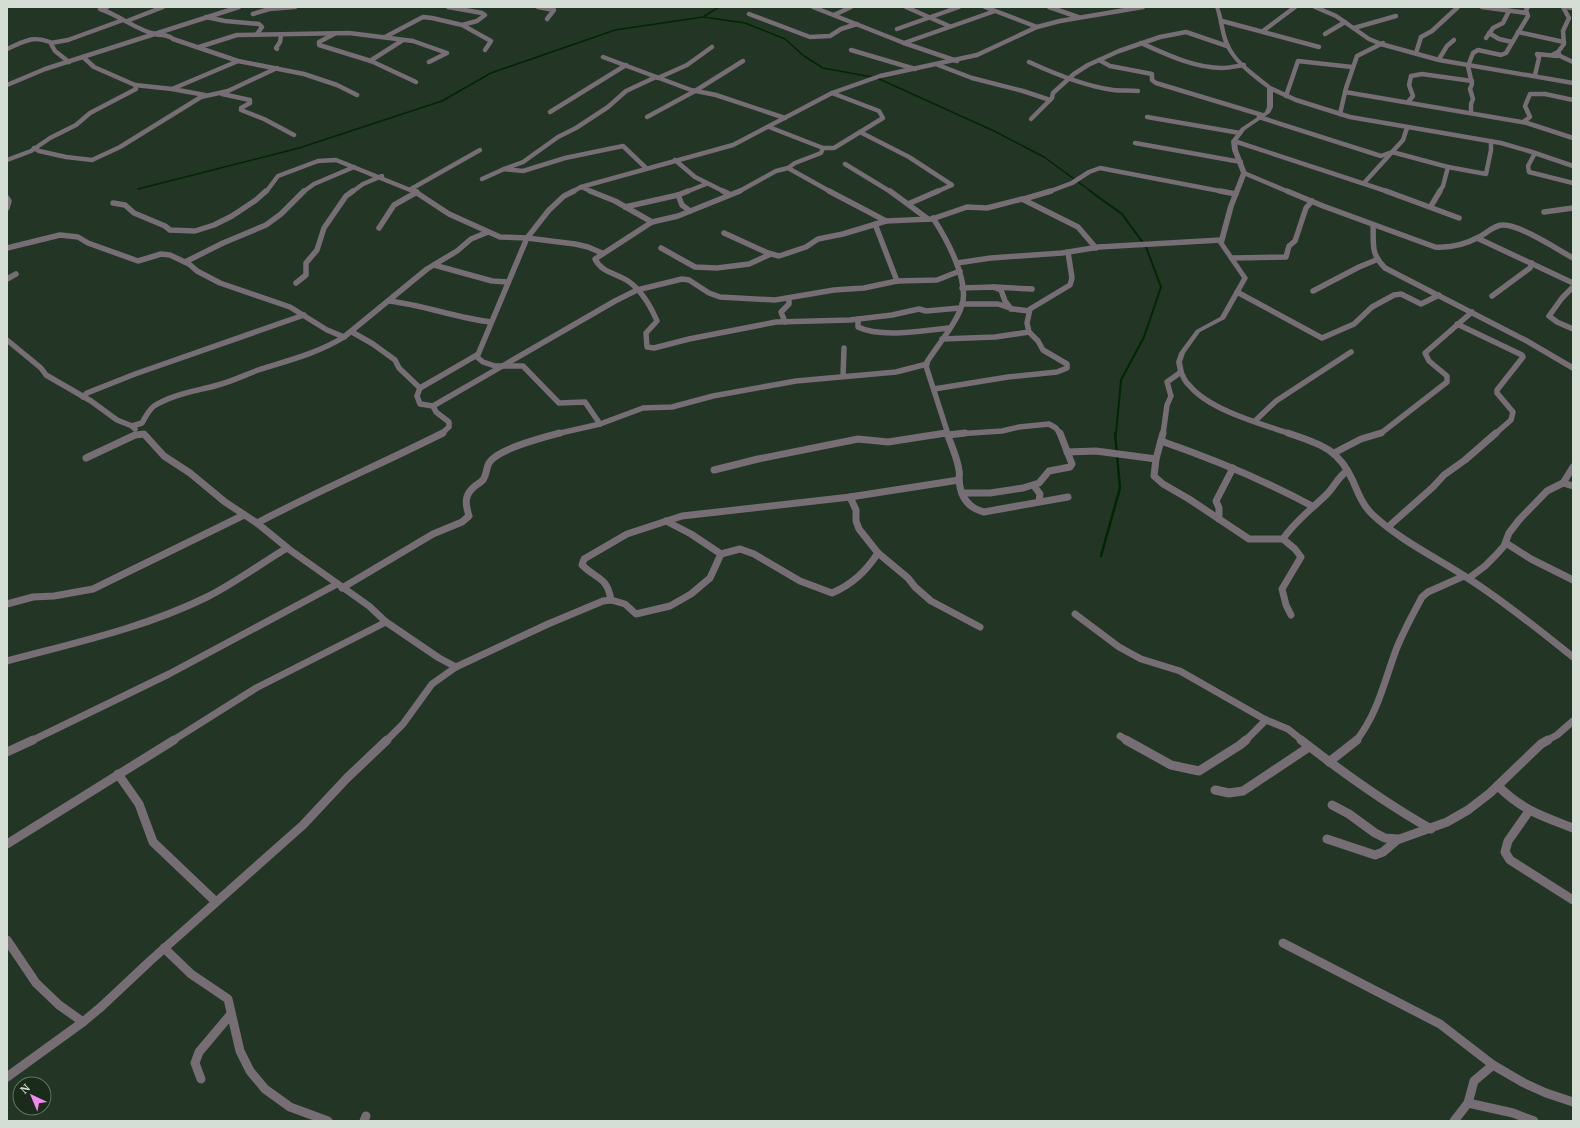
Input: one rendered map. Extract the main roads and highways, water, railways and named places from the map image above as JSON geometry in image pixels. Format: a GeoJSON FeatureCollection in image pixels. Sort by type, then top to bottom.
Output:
{"type":"FeatureCollection","features":[{"type":"Feature","properties":{"kind":"waterway"},"geometry":{"type":"LineString","coordinates":[[703,17],[719,7]]}},
{"type":"Feature","properties":{"kind":"waterway"},"geometry":{"type":"LineString","coordinates":[[138,189],[299,148],[442,101],[491,73],[615,30],[703,17]]}},
{"type":"Feature","properties":{"kind":"waterway"},"geometry":{"type":"LineString","coordinates":[[703,17],[745,23],[785,39],[804,56],[823,68],[872,77]]}},
{"type":"Feature","properties":{"kind":"waterway"},"geometry":{"type":"LineString","coordinates":[[877,78],[994,131],[1044,157],[1092,192]]}},
{"type":"Feature","properties":{"kind":"waterway"},"geometry":{"type":"LineString","coordinates":[[1090,191],[1122,214],[1146,247],[1161,287],[1144,337],[1121,380],[1116,434]]}},
{"type":"Feature","properties":{"kind":"waterway"},"geometry":{"type":"LineString","coordinates":[[1101,556],[1120,488],[1115,433]]}}]}
